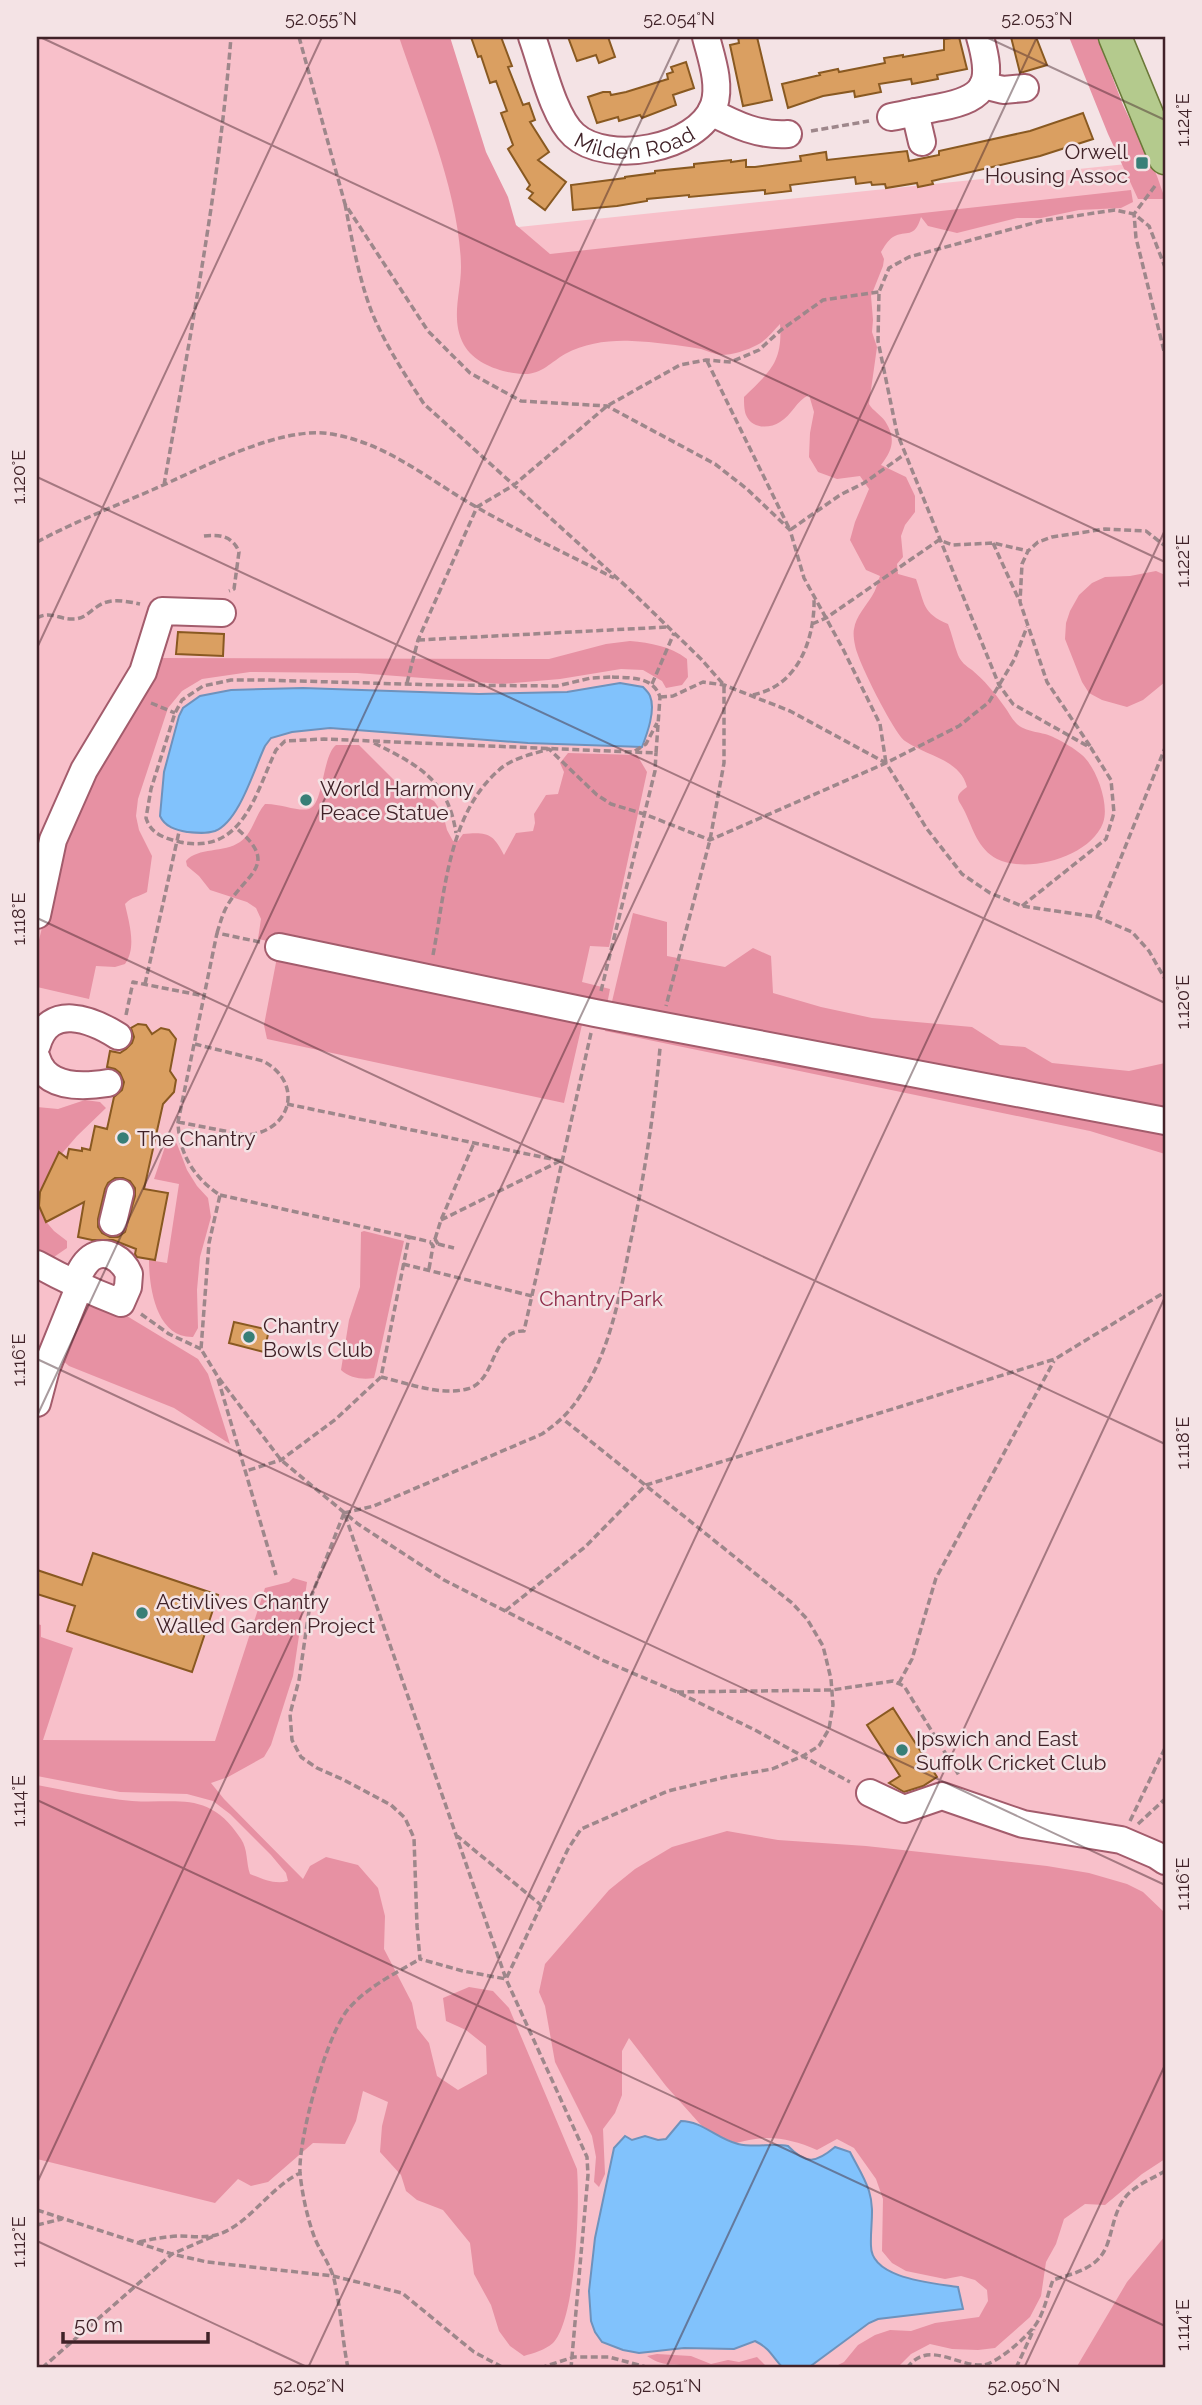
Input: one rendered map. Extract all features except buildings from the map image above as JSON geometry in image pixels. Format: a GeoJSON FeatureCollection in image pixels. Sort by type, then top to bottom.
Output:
{"type":"FeatureCollection","features":[{"type":"Feature","properties":{"kind":"main road"},"geometry":{"type":"LineString","coordinates":[[1115,37],[1160,172]]}},
{"type":"Feature","properties":{"kind":"street","name":"Milden Road"},"geometry":{"type":"LineString","coordinates":[[532,37],[563,122],[575,136],[598,148],[622,150],[670,143],[689,134],[711,112],[716,86],[706,37]]}},
{"type":"Feature","properties":{"kind":"street"},"geometry":{"type":"LineString","coordinates":[[894,116],[966,101],[976,95],[983,85],[986,71],[980,37]]}},
{"type":"Feature","properties":{"kind":"street"},"geometry":{"type":"LineString","coordinates":[[983,85],[1003,90],[1024,88]]}},
{"type":"Feature","properties":{"kind":"street","name":"Milden Road"},"geometry":{"type":"LineString","coordinates":[[711,112],[750,130],[771,134],[797,133]]}},
{"type":"Feature","properties":{"kind":"street"},"geometry":{"type":"LineString","coordinates":[[894,116],[922,142]]}},
{"type":"Feature","properties":{"kind":"street"},"geometry":{"type":"LineString","coordinates":[[37,915],[53,840],[84,770],[143,672],[162,611],[222,613]]}},
{"type":"Feature","properties":{"kind":"street"},"geometry":{"type":"LineString","coordinates":[[279,947],[662,1026],[1165,1121]]}},
{"type":"Feature","properties":{"kind":"street"},"geometry":{"type":"LineString","coordinates":[[37,1044],[48,1025],[57,1020],[81,1020],[110,1031]]}},
{"type":"Feature","properties":{"kind":"street"},"geometry":{"type":"LineString","coordinates":[[37,1059],[45,1074],[55,1080],[78,1086],[108,1083]]}},
{"type":"Feature","properties":{"kind":"street"},"geometry":{"type":"LineString","coordinates":[[37,1403],[46,1369],[77,1284],[90,1258],[110,1240],[120,1193]]}},
{"type":"Feature","properties":{"kind":"street"},"geometry":{"type":"LineString","coordinates":[[37,1264],[121,1303],[128,1287],[129,1274],[110,1240]]}},
{"type":"Feature","properties":{"kind":"street"},"geometry":{"type":"LineString","coordinates":[[870,1793],[904,1809],[942,1796],[1023,1824],[1121,1840],[1165,1861]]}},
{"type":"Feature","properties":{"kind":"path"},"geometry":{"type":"LineString","coordinates":[[164,485],[212,215],[225,114],[231,37]]}},
{"type":"Feature","properties":{"kind":"path"},"geometry":{"type":"LineString","coordinates":[[299,37],[345,204],[353,247],[376,322],[399,366],[424,404],[619,580],[701,659],[724,685],[724,763],[710,839],[687,931],[671,979],[662,1026],[646,1169],[618,1300],[602,1353],[581,1396],[563,1419],[542,1434],[374,1506],[344,1513]]}},
{"type":"Feature","properties":{"kind":"path"},"geometry":{"type":"LineString","coordinates":[[797,133],[894,116]]}},
{"type":"Feature","properties":{"kind":"path"},"geometry":{"type":"LineString","coordinates":[[1160,172],[1134,214],[1136,238],[1165,355]]}},
{"type":"Feature","properties":{"kind":"path"},"geometry":{"type":"LineString","coordinates":[[345,204],[428,331],[470,373],[521,401],[607,406],[715,464],[747,489],[790,530]]}},
{"type":"Feature","properties":{"kind":"path"},"geometry":{"type":"LineString","coordinates":[[1091,748],[1013,704],[999,685],[897,433],[878,341],[879,292],[889,268],[909,257],[1041,221],[1115,210],[1134,214],[1150,226],[1165,267]]}},
{"type":"Feature","properties":{"kind":"path"},"geometry":{"type":"LineString","coordinates":[[407,684],[418,640],[477,507],[514,485],[607,406],[680,365],[706,360],[731,362],[759,350],[781,330],[823,300],[879,292]]}},
{"type":"Feature","properties":{"kind":"path"},"geometry":{"type":"LineString","coordinates":[[706,360],[790,530],[804,578],[880,724],[886,764],[927,829],[962,874],[990,893],[1022,906],[1097,917],[1132,932],[1149,951],[1165,979]]}},
{"type":"Feature","properties":{"kind":"path"},"geometry":{"type":"LineString","coordinates":[[37,542],[72,523],[251,447],[303,434],[331,434],[373,446],[411,464],[477,507],[619,580]]}},
{"type":"Feature","properties":{"kind":"path"},"geometry":{"type":"LineString","coordinates":[[790,530],[839,495],[864,483],[905,454]]}},
{"type":"Feature","properties":{"kind":"path"},"geometry":{"type":"LineString","coordinates":[[1020,602],[1022,564],[1028,551],[1038,542],[1052,537],[1105,529],[1146,531],[1165,546]]}},
{"type":"Feature","properties":{"kind":"path"},"geometry":{"type":"LineString","coordinates":[[204,536],[217,535],[227,538],[236,544],[239,552],[234,589],[225,593],[222,613]]}},
{"type":"Feature","properties":{"kind":"path"},"geometry":{"type":"LineString","coordinates":[[939,540],[953,545],[993,543],[1028,551]]}},
{"type":"Feature","properties":{"kind":"path"},"geometry":{"type":"LineString","coordinates":[[812,624],[826,618],[939,540]]}},
{"type":"Feature","properties":{"kind":"path"},"geometry":{"type":"LineString","coordinates":[[993,543],[1020,602],[1047,682],[1111,780],[1114,813],[1106,839],[1022,906]]}},
{"type":"Feature","properties":{"kind":"path"},"geometry":{"type":"LineString","coordinates":[[751,696],[773,688],[788,677],[799,662],[808,642],[815,614],[814,596]]}},
{"type":"Feature","properties":{"kind":"path"},"geometry":{"type":"LineString","coordinates":[[37,618],[54,614],[75,620],[108,601],[133,603],[162,611]]}},
{"type":"Feature","properties":{"kind":"path"},"geometry":{"type":"LineString","coordinates":[[549,749],[611,804],[710,839],[886,764],[959,726],[989,702],[1014,660],[1027,626]]}},
{"type":"Feature","properties":{"kind":"path"},"geometry":{"type":"LineString","coordinates":[[418,640],[668,627]]}},
{"type":"Feature","properties":{"kind":"path"},"geometry":{"type":"LineString","coordinates":[[652,684],[674,633]]}},
{"type":"Feature","properties":{"kind":"path"},"geometry":{"type":"LineString","coordinates":[[381,1377],[451,1391],[474,1387],[482,1379],[508,1335],[524,1331],[561,1161],[655,771],[660,697],[652,684],[635,678],[612,677],[591,678],[557,686],[231,680],[203,686],[189,694],[175,713],[151,789],[146,818],[152,830],[177,841],[195,843],[223,838],[236,828],[247,813],[280,744],[285,741],[306,739],[656,753]]}},
{"type":"Feature","properties":{"kind":"path"},"geometry":{"type":"LineString","coordinates":[[660,697],[673,696],[703,682],[724,685],[790,711],[886,764]]}},
{"type":"Feature","properties":{"kind":"path"},"geometry":{"type":"LineString","coordinates":[[632,752],[646,744],[658,721]]}},
{"type":"Feature","properties":{"kind":"path"},"geometry":{"type":"LineString","coordinates":[[371,742],[420,769],[442,791],[454,819],[456,835]]}},
{"type":"Feature","properties":{"kind":"path"},"geometry":{"type":"LineString","coordinates":[[1097,917],[1165,748]]}},
{"type":"Feature","properties":{"kind":"path"},"geometry":{"type":"LineString","coordinates":[[429,978],[456,835],[473,800],[500,769],[516,760],[549,749]]}},
{"type":"Feature","properties":{"kind":"path"},"geometry":{"type":"LineString","coordinates":[[236,828],[250,839],[257,849],[258,863],[249,880],[226,908],[217,933],[178,1122],[189,1166],[202,1183],[220,1195],[454,1248]]}},
{"type":"Feature","properties":{"kind":"path"},"geometry":{"type":"LineString","coordinates":[[145,984],[179,832]]}},
{"type":"Feature","properties":{"kind":"path"},"geometry":{"type":"LineString","coordinates":[[217,933],[279,947]]}},
{"type":"Feature","properties":{"kind":"path"},"geometry":{"type":"LineString","coordinates":[[110,1031],[120,1019],[125,1020],[133,982],[204,996]]}},
{"type":"Feature","properties":{"kind":"path"},"geometry":{"type":"LineString","coordinates":[[178,1122],[245,1135],[255,1134],[273,1127],[288,1104],[287,1085],[279,1071],[272,1066],[263,1061],[195,1044]]}},
{"type":"Feature","properties":{"kind":"path"},"geometry":{"type":"LineString","coordinates":[[288,1104],[561,1161]]}},
{"type":"Feature","properties":{"kind":"path"},"geometry":{"type":"LineString","coordinates":[[429,1270],[441,1220],[474,1143]]}},
{"type":"Feature","properties":{"kind":"path"},"geometry":{"type":"LineString","coordinates":[[441,1220],[561,1161]]}},
{"type":"Feature","properties":{"kind":"path"},"geometry":{"type":"LineString","coordinates":[[201,1349],[209,1243],[220,1195]]}},
{"type":"Feature","properties":{"kind":"path"},"geometry":{"type":"LineString","coordinates":[[246,1471],[281,1460],[336,1419],[381,1377],[409,1237]]}},
{"type":"Feature","properties":{"kind":"path"},"geometry":{"type":"LineString","coordinates":[[403,1264],[532,1296]]}},
{"type":"Feature","properties":{"kind":"path"},"geometry":{"type":"LineString","coordinates":[[505,1611],[584,1547],[646,1485],[1055,1359],[1165,1292]]}},
{"type":"Feature","properties":{"kind":"path"},"geometry":{"type":"LineString","coordinates":[[121,1303],[169,1334],[201,1349],[218,1377],[281,1460],[344,1513],[444,1580],[602,1660],[677,1692],[870,1793]]}},
{"type":"Feature","properties":{"kind":"path"},"geometry":{"type":"LineString","coordinates":[[899,1683],[912,1659],[936,1578],[1055,1359]]}},
{"type":"Feature","properties":{"kind":"path"},"geometry":{"type":"LineString","coordinates":[[218,1377],[276,1575]]}},
{"type":"Feature","properties":{"kind":"path"},"geometry":{"type":"LineString","coordinates":[[506,1979],[568,1849],[581,1829],[668,1791],[772,1769],[803,1756],[819,1746],[829,1729],[834,1705],[823,1646],[799,1611],[563,1419]]}},
{"type":"Feature","properties":{"kind":"path"},"geometry":{"type":"LineString","coordinates":[[344,1513],[506,1979],[587,2157],[588,2175],[571,2368]]}},
{"type":"Feature","properties":{"kind":"path"},"geometry":{"type":"LineString","coordinates":[[344,1513],[311,1597],[299,1680],[290,1714],[292,1740],[301,1757],[309,1763],[391,1805],[405,1818],[414,1838],[420,1959]]}},
{"type":"Feature","properties":{"kind":"path"},"geometry":{"type":"LineString","coordinates":[[677,1692],[832,1690],[892,1681],[899,1683],[904,1686],[979,1809]]}},
{"type":"Feature","properties":{"kind":"path"},"geometry":{"type":"LineString","coordinates":[[1121,1840],[1165,1748]]}},
{"type":"Feature","properties":{"kind":"path"},"geometry":{"type":"LineString","coordinates":[[1121,1840],[1165,1800]]}},
{"type":"Feature","properties":{"kind":"path"},"geometry":{"type":"LineString","coordinates":[[455,1834],[541,1905]]}},
{"type":"Feature","properties":{"kind":"path"},"geometry":{"type":"LineString","coordinates":[[348,2368],[333,2276],[314,2236],[300,2173],[308,2120],[323,2066],[340,2021],[349,2007],[371,1989],[420,1959],[506,1979]]}},
{"type":"Feature","properties":{"kind":"path"},"geometry":{"type":"LineString","coordinates":[[1016,2368],[1053,2280],[1087,2269],[1100,2258],[1107,2246],[1115,2214],[1125,2196],[1165,2171]]}},
{"type":"Feature","properties":{"kind":"path"},"geometry":{"type":"LineString","coordinates":[[43,2368],[172,2254],[231,2229],[279,2185],[300,2173]]}},
{"type":"Feature","properties":{"kind":"path"},"geometry":{"type":"LineString","coordinates":[[37,2210],[172,2254],[207,2262],[333,2276],[402,2293],[474,2352],[502,2367],[517,2368]]}},
{"type":"Feature","properties":{"kind":"path"},"geometry":{"type":"LineString","coordinates":[[37,2225],[63,2219]]}},
{"type":"Feature","properties":{"kind":"path"},"geometry":{"type":"LineString","coordinates":[[136,2242],[161,2237],[216,2235]]}},
{"type":"Feature","properties":{"kind":"path"},"geometry":{"type":"LineString","coordinates":[[907,2368],[918,2357],[937,2354],[985,2365],[998,2359],[1037,2323]]}},
{"type":"Feature","properties":{"kind":"path"},"geometry":{"type":"LineString","coordinates":[[540,2368],[574,2357],[609,2357],[650,2368]]}},
{"type":"Feature","properties":{"kind":"green space","name":"Chantry Park"},"geometry":{"type":"Polygon","coordinates":[[[37,37],[441,37],[509,228],[1165,160],[1165,2368],[37,2368],[37,37]]]}},
{"type":"Feature","properties":{"kind":"shaded area"},"geometry":{"type":"Polygon","coordinates":[[[399,37],[450,37],[486,152],[508,197],[516,225],[550,254],[1131,190],[1133,202],[1121,208],[1079,210],[1041,218],[1017,218],[957,233],[928,226],[921,217],[916,229],[893,237],[883,248],[883,266],[871,296],[872,332],[877,347],[869,404],[885,421],[892,438],[888,454],[881,465],[906,477],[915,496],[915,512],[901,536],[903,557],[897,564],[898,574],[916,579],[929,612],[948,624],[961,660],[989,687],[1016,723],[1024,729],[1050,736],[1076,750],[1092,768],[1103,796],[1105,815],[1096,835],[1085,845],[1072,853],[1041,863],[1010,863],[990,855],[974,832],[959,801],[958,796],[967,787],[963,778],[950,764],[905,741],[893,725],[862,665],[854,637],[857,620],[873,594],[880,576],[866,570],[850,540],[869,489],[860,476],[837,479],[818,472],[809,457],[814,412],[809,395],[784,419],[771,426],[752,423],[745,413],[744,397],[777,358],[780,324],[761,343],[730,354],[721,355],[701,349],[658,343],[606,342],[573,350],[541,370],[529,374],[498,369],[469,352],[458,326],[461,267],[454,210],[438,150],[399,37]]]}},
{"type":"Feature","properties":{"kind":"shaded area"},"geometry":{"type":"Polygon","coordinates":[[[1069,37],[1097,37],[1123,105],[1165,199],[1138,199],[1108,134],[1069,37]]]}},
{"type":"Feature","properties":{"kind":"shaded area"},"geometry":{"type":"Polygon","coordinates":[[[1156,571],[1165,575],[1165,682],[1143,700],[1127,707],[1102,700],[1089,693],[1082,682],[1065,639],[1070,611],[1079,595],[1092,583],[1105,577],[1156,571]]]}},
{"type":"Feature","properties":{"kind":"shaded area"},"geometry":{"type":"Polygon","coordinates":[[[630,641],[660,646],[681,655],[687,659],[688,677],[682,685],[666,688],[662,681],[643,670],[621,669],[560,679],[502,684],[357,673],[250,672],[202,679],[182,691],[168,708],[138,799],[136,816],[139,830],[152,856],[147,892],[125,904],[131,935],[129,957],[125,964],[115,967],[96,966],[89,999],[37,987],[37,948],[63,842],[91,772],[157,658],[549,659],[606,644],[630,641]]]}},
{"type":"Feature","properties":{"kind":"shaded area"},"geometry":{"type":"Polygon","coordinates":[[[336,745],[359,745],[395,781],[434,801],[443,814],[453,841],[458,841],[463,834],[488,835],[504,855],[516,833],[533,831],[534,814],[546,795],[558,794],[564,772],[560,763],[568,753],[637,755],[647,772],[609,947],[590,946],[582,982],[610,989],[606,1010],[258,939],[261,919],[256,908],[247,902],[210,890],[187,866],[186,861],[197,854],[240,842],[248,834],[265,804],[309,809],[318,798],[328,759],[336,745]]]}},
{"type":"Feature","properties":{"kind":"shaded area"},"geometry":{"type":"Polygon","coordinates":[[[633,913],[667,922],[667,956],[725,967],[753,948],[771,956],[773,993],[821,1007],[872,1018],[972,1027],[1000,1045],[1025,1047],[1052,1063],[1129,1071],[1165,1063],[1165,1154],[1090,1131],[605,1031],[633,913]]]}},
{"type":"Feature","properties":{"kind":"shaded area"},"geometry":{"type":"Polygon","coordinates":[[[278,952],[584,1016],[564,1103],[267,1039],[264,1025],[278,952]]]}},
{"type":"Feature","properties":{"kind":"shaded area"},"geometry":{"type":"Polygon","coordinates":[[[85,1100],[100,1102],[106,1108],[58,1158],[41,1206],[43,1218],[67,1241],[67,1248],[51,1259],[37,1258],[37,1107],[58,1109],[85,1100]]]}},
{"type":"Feature","properties":{"kind":"shaded area"},"geometry":{"type":"Polygon","coordinates":[[[169,1135],[177,1144],[187,1170],[208,1198],[211,1217],[200,1257],[198,1328],[193,1337],[180,1335],[163,1320],[157,1309],[151,1284],[149,1260],[167,1263],[179,1184],[154,1179],[169,1135]]]}},
{"type":"Feature","properties":{"kind":"shaded area"},"geometry":{"type":"Polygon","coordinates":[[[361,1232],[404,1241],[374,1378],[365,1379],[352,1377],[341,1370],[349,1320],[360,1287],[361,1232]]]}},
{"type":"Feature","properties":{"kind":"shaded area"},"geometry":{"type":"Polygon","coordinates":[[[83,1299],[112,1307],[198,1359],[208,1374],[230,1444],[174,1408],[69,1366],[61,1359],[83,1299]]]}},
{"type":"Feature","properties":{"kind":"shaded area"},"geometry":{"type":"Polygon","coordinates":[[[293,1578],[307,1582],[293,1676],[271,1745],[264,1757],[228,1777],[211,1783],[303,1879],[310,1866],[326,1857],[358,1865],[378,1888],[385,1916],[384,1949],[412,2003],[417,2028],[429,2043],[437,2076],[458,2090],[487,2074],[486,2046],[466,2030],[446,2021],[443,1998],[469,1987],[493,1991],[509,2008],[577,2169],[577,2233],[567,2311],[561,2330],[553,2343],[528,2355],[524,2356],[510,2346],[499,2331],[491,2305],[474,2274],[470,2243],[443,2210],[417,2200],[406,2191],[401,2175],[380,2152],[382,2126],[388,2102],[363,2091],[356,2121],[345,2144],[313,2143],[268,2182],[251,2186],[238,2179],[215,2203],[37,2159],[37,1785],[120,1800],[179,1801],[205,1806],[229,1823],[241,1839],[250,1874],[274,1882],[288,1881],[286,1873],[271,1855],[213,1801],[187,1794],[120,1792],[37,1776],[37,1624],[41,1625],[41,1637],[73,1648],[43,1740],[215,1741],[265,1588],[289,1582],[293,1578]]]}},
{"type":"Feature","properties":{"kind":"shaded area"},"geometry":{"type":"Polygon","coordinates":[[[727,1831],[778,1840],[866,1846],[1089,1873],[1127,1884],[1143,1892],[1165,1913],[1165,2159],[1105,2205],[1085,2204],[1064,2219],[1056,2244],[1046,2262],[1041,2296],[1030,2317],[995,2348],[952,2349],[930,2344],[911,2354],[897,2368],[832,2368],[844,2362],[858,2345],[875,2335],[890,2330],[911,2331],[935,2323],[979,2317],[988,2301],[987,2290],[975,2280],[961,2276],[945,2279],[906,2271],[892,2263],[882,2251],[883,2199],[876,2179],[854,2148],[837,2139],[817,2150],[777,2139],[736,2143],[708,2131],[666,2086],[629,2038],[622,2051],[622,2095],[615,2113],[603,2129],[605,2174],[599,2187],[594,2182],[596,2157],[592,2136],[555,2062],[545,2006],[539,1992],[545,1964],[609,1890],[635,1869],[672,1847],[727,1831]]]}},
{"type":"Feature","properties":{"kind":"shaded area"},"geometry":{"type":"Polygon","coordinates":[[[1165,2236],[1165,2368],[1076,2368],[1127,2282],[1165,2236]]]}},
{"type":"Feature","properties":{"kind":"shaded area"},"geometry":{"type":"Polygon","coordinates":[[[647,2356],[691,2356],[711,2364],[728,2360],[739,2362],[757,2357],[768,2368],[695,2368],[661,2363],[647,2356]]]}},
{"type":"Feature","properties":{"kind":"water"},"geometry":{"type":"Polygon","coordinates":[[[620,683],[643,687],[650,696],[651,715],[642,747],[528,743],[330,728],[292,732],[271,738],[265,746],[251,781],[224,826],[208,833],[187,832],[168,825],[160,816],[164,772],[179,716],[183,708],[200,696],[231,690],[303,688],[479,694],[567,692],[620,683]]]}},
{"type":"Feature","properties":{"kind":"water"},"geometry":{"type":"Polygon","coordinates":[[[681,2121],[696,2124],[738,2144],[788,2146],[800,2156],[811,2160],[835,2147],[850,2152],[871,2198],[871,2246],[874,2257],[881,2266],[906,2277],[958,2287],[963,2309],[878,2319],[808,2368],[783,2368],[768,2350],[755,2341],[734,2349],[684,2348],[639,2353],[602,2342],[591,2321],[589,2291],[595,2238],[614,2148],[625,2136],[632,2140],[645,2136],[658,2140],[666,2139],[681,2121]]]}},
{"type":"Feature","properties":{"kind":"place","name":"Orwell Housing Assoc"},"geometry":{"type":"Point","coordinates":[1142,163]}},
{"type":"Feature","properties":{"kind":"place","name":"World Harmony Peace Statue"},"geometry":{"type":"Point","coordinates":[306,800]}},
{"type":"Feature","properties":{"kind":"place","name":"The Chantry"},"geometry":{"type":"Point","coordinates":[123,1138]}},
{"type":"Feature","properties":{"kind":"place","name":"Chantry Bowls Club"},"geometry":{"type":"Point","coordinates":[249,1337]}},
{"type":"Feature","properties":{"kind":"place","name":"Activlives Chantry Walled Garden Project"},"geometry":{"type":"Point","coordinates":[142,1613]}},
{"type":"Feature","properties":{"kind":"place","name":"Ipswich and East Suffolk Cricket Club"},"geometry":{"type":"Point","coordinates":[902,1750]}}]}
